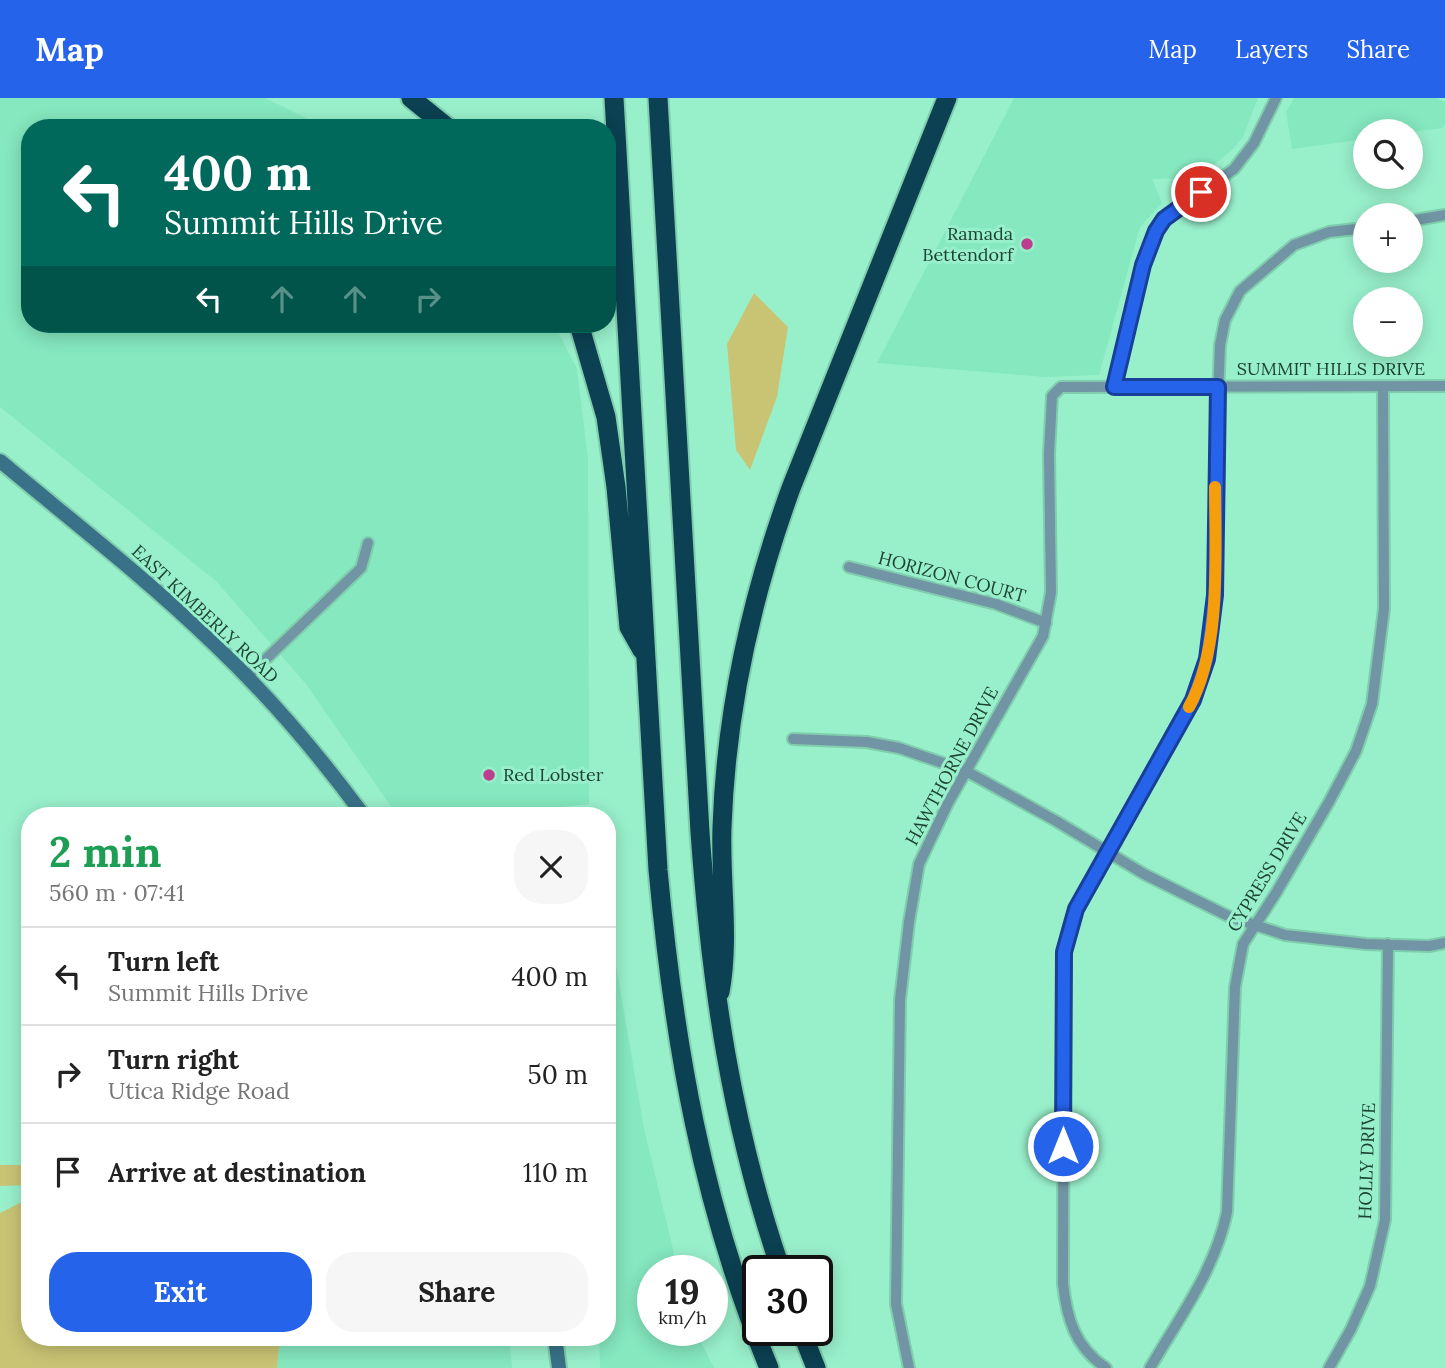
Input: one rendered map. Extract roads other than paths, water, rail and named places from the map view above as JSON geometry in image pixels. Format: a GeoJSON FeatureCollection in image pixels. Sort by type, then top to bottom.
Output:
{"type":"FeatureCollection","features":[{"type":"Feature","properties":{"kind":"highway"},"geometry":{"type":"LineString","coordinates":[[411,98],[437,119]]}},
{"type":"Feature","properties":{"kind":"highway"},"geometry":{"type":"LineString","coordinates":[[614,98],[615,119]]}},
{"type":"Feature","properties":{"kind":"highway"},"geometry":{"type":"LineString","coordinates":[[658,98],[700,832],[709,944],[730,1086],[777,1255]]}},
{"type":"Feature","properties":{"kind":"highway"},"geometry":{"type":"LineString","coordinates":[[718,1007],[725,963],[721,876],[724,787],[734,691],[747,628],[773,536],[791,488],[947,98]]}},
{"type":"Feature","properties":{"kind":"highway"},"geometry":{"type":"LineString","coordinates":[[616,133],[658,870],[678,1044],[696,1141],[716,1214],[769,1368]]}},
{"type":"Feature","properties":{"kind":"highway"},"geometry":{"type":"LineString","coordinates":[[582,333],[606,417],[612,450],[629,627],[646,658]]}},
{"type":"Feature","properties":{"kind":"highway"},"geometry":{"type":"LineString","coordinates":[[807,1346],[816,1368]]}},
{"type":"Feature","properties":{"kind":"main road","name":"EAST KIMBERLY ROAD"},"geometry":{"type":"LineString","coordinates":[[0,461],[159,593],[216,645],[282,714],[357,807]]}},
{"type":"Feature","properties":{"kind":"main road"},"geometry":{"type":"LineString","coordinates":[[556,1346],[559,1368]]}},
{"type":"Feature","properties":{"kind":"street"},"geometry":{"type":"LineString","coordinates":[[1114,387],[1143,265],[1156,231],[1164,219],[1234,169],[1254,143],[1276,98]]}},
{"type":"Feature","properties":{"kind":"street"},"geometry":{"type":"LineString","coordinates":[[1423,219],[1445,215]]}},
{"type":"Feature","properties":{"kind":"street"},"geometry":{"type":"LineString","coordinates":[[1106,1368],[1079,1342],[1066,1314],[1063,1284],[1064,952],[1076,909],[1193,700],[1207,659],[1215,595],[1220,345],[1226,320],[1240,291],[1294,245],[1329,232],[1353,229]]}},
{"type":"Feature","properties":{"kind":"street","name":"SUMMIT HILLS DRIVE"},"geometry":{"type":"LineString","coordinates":[[1052,396],[1061,387],[1445,386]]}},
{"type":"Feature","properties":{"kind":"street","name":"CYPRESS DRIVE"},"geometry":{"type":"LineString","coordinates":[[1150,1368],[1214,1261],[1224,1227],[1227,1212],[1235,988],[1243,944],[1329,802],[1356,751],[1372,704],[1384,609],[1383,387]]}},
{"type":"Feature","properties":{"kind":"street","name":"HAWTHORNE DRIVE"},"geometry":{"type":"LineString","coordinates":[[909,1368],[896,1304],[900,1000],[909,922],[919,864],[948,803],[1043,636],[1051,592],[1049,454],[1052,396]]}},
{"type":"Feature","properties":{"kind":"street"},"geometry":{"type":"LineString","coordinates":[[247,677],[361,568],[368,543]]}},
{"type":"Feature","properties":{"kind":"street","name":"HORIZON COURT"},"geometry":{"type":"LineString","coordinates":[[849,567],[996,604],[1046,622]]}},
{"type":"Feature","properties":{"kind":"street"},"geometry":{"type":"LineString","coordinates":[[793,739],[878,744],[899,748],[966,771],[1144,874],[1228,916],[1285,935],[1388,944],[1429,946],[1445,943]]}},
{"type":"Feature","properties":{"kind":"street","name":"HOLLY DRIVE"},"geometry":{"type":"LineString","coordinates":[[1329,1368],[1351,1329],[1370,1286],[1385,1220],[1388,944]]}},
{"type":"Feature","properties":{"kind":"place","name":"Ramada Bettendorf"},"geometry":{"type":"Point","coordinates":[1027,244]}},
{"type":"Feature","properties":{"kind":"place","name":"Red Lobster"},"geometry":{"type":"Point","coordinates":[489,775]}}]}
